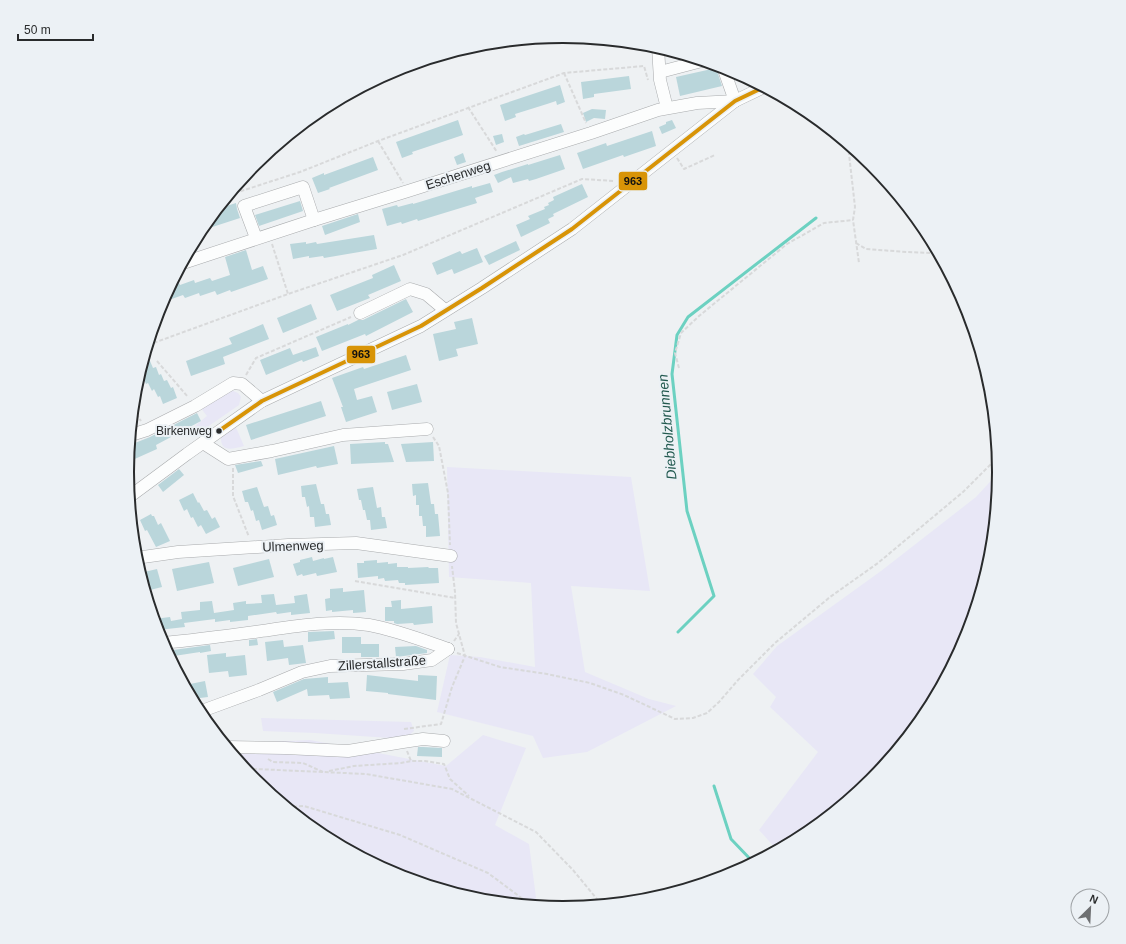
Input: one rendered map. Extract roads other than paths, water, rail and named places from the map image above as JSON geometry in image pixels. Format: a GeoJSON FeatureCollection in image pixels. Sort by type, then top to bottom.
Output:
{"type":"FeatureCollection","features":[{"type":"Feature","properties":{"kind":"street"},"geometry":{"type":"LineString","coordinates":[[659,54],[660,80],[667,108]]}},
{"type":"Feature","properties":{"kind":"street"},"geometry":{"type":"LineString","coordinates":[[660,72],[693,63]]}},
{"type":"Feature","properties":{"kind":"street"},"geometry":{"type":"LineString","coordinates":[[726,76],[735,102]]}},
{"type":"Feature","properties":{"kind":"street"},"geometry":{"type":"LineString","coordinates":[[135,493],[186,454],[262,400],[421,326],[482,288],[572,229],[735,102],[758,90]]}},
{"type":"Feature","properties":{"kind":"street","name":"Eschenweg"},"geometry":{"type":"LineString","coordinates":[[189,261],[256,238],[503,161],[658,110],[697,103],[735,102]]}},
{"type":"Feature","properties":{"kind":"street"},"geometry":{"type":"LineString","coordinates":[[256,238],[244,206],[303,187],[314,220]]}},
{"type":"Feature","properties":{"kind":"street"},"geometry":{"type":"LineString","coordinates":[[360,313],[410,290],[426,294],[445,310]]}},
{"type":"Feature","properties":{"kind":"street"},"geometry":{"type":"LineString","coordinates":[[136,433],[147,430],[195,406],[234,383],[242,384],[262,400]]}},
{"type":"Feature","properties":{"kind":"street"},"geometry":{"type":"LineString","coordinates":[[203,443],[228,459],[343,435],[427,429]]}},
{"type":"Feature","properties":{"kind":"street","name":"Ulmenweg"},"geometry":{"type":"LineString","coordinates":[[142,557],[178,552],[253,547],[356,543],[451,556]]}},
{"type":"Feature","properties":{"kind":"street","name":"Zillerstallstraße"},"geometry":{"type":"LineString","coordinates":[[170,642],[191,641],[306,625],[335,623],[368,625],[408,635],[448,649],[432,660],[403,664],[330,666],[302,672],[206,710]]}},
{"type":"Feature","properties":{"kind":"street"},"geometry":{"type":"LineString","coordinates":[[235,748],[285,748],[348,751],[423,739],[444,742]]}},
{"type":"Feature","properties":{"kind":"waterway","name":"Diebholzbrunnen"},"geometry":{"type":"LineString","coordinates":[[678,632],[714,596],[687,511],[672,374],[677,335],[688,317],[816,218]]}},
{"type":"Feature","properties":{"kind":"waterway","name":"Diebholzbrunnen"},"geometry":{"type":"LineString","coordinates":[[714,786],[731,839],[750,858]]}},
{"type":"Feature","properties":{"kind":"place","name":"Birkenweg"},"geometry":{"type":"Point","coordinates":[219,431]}}]}
